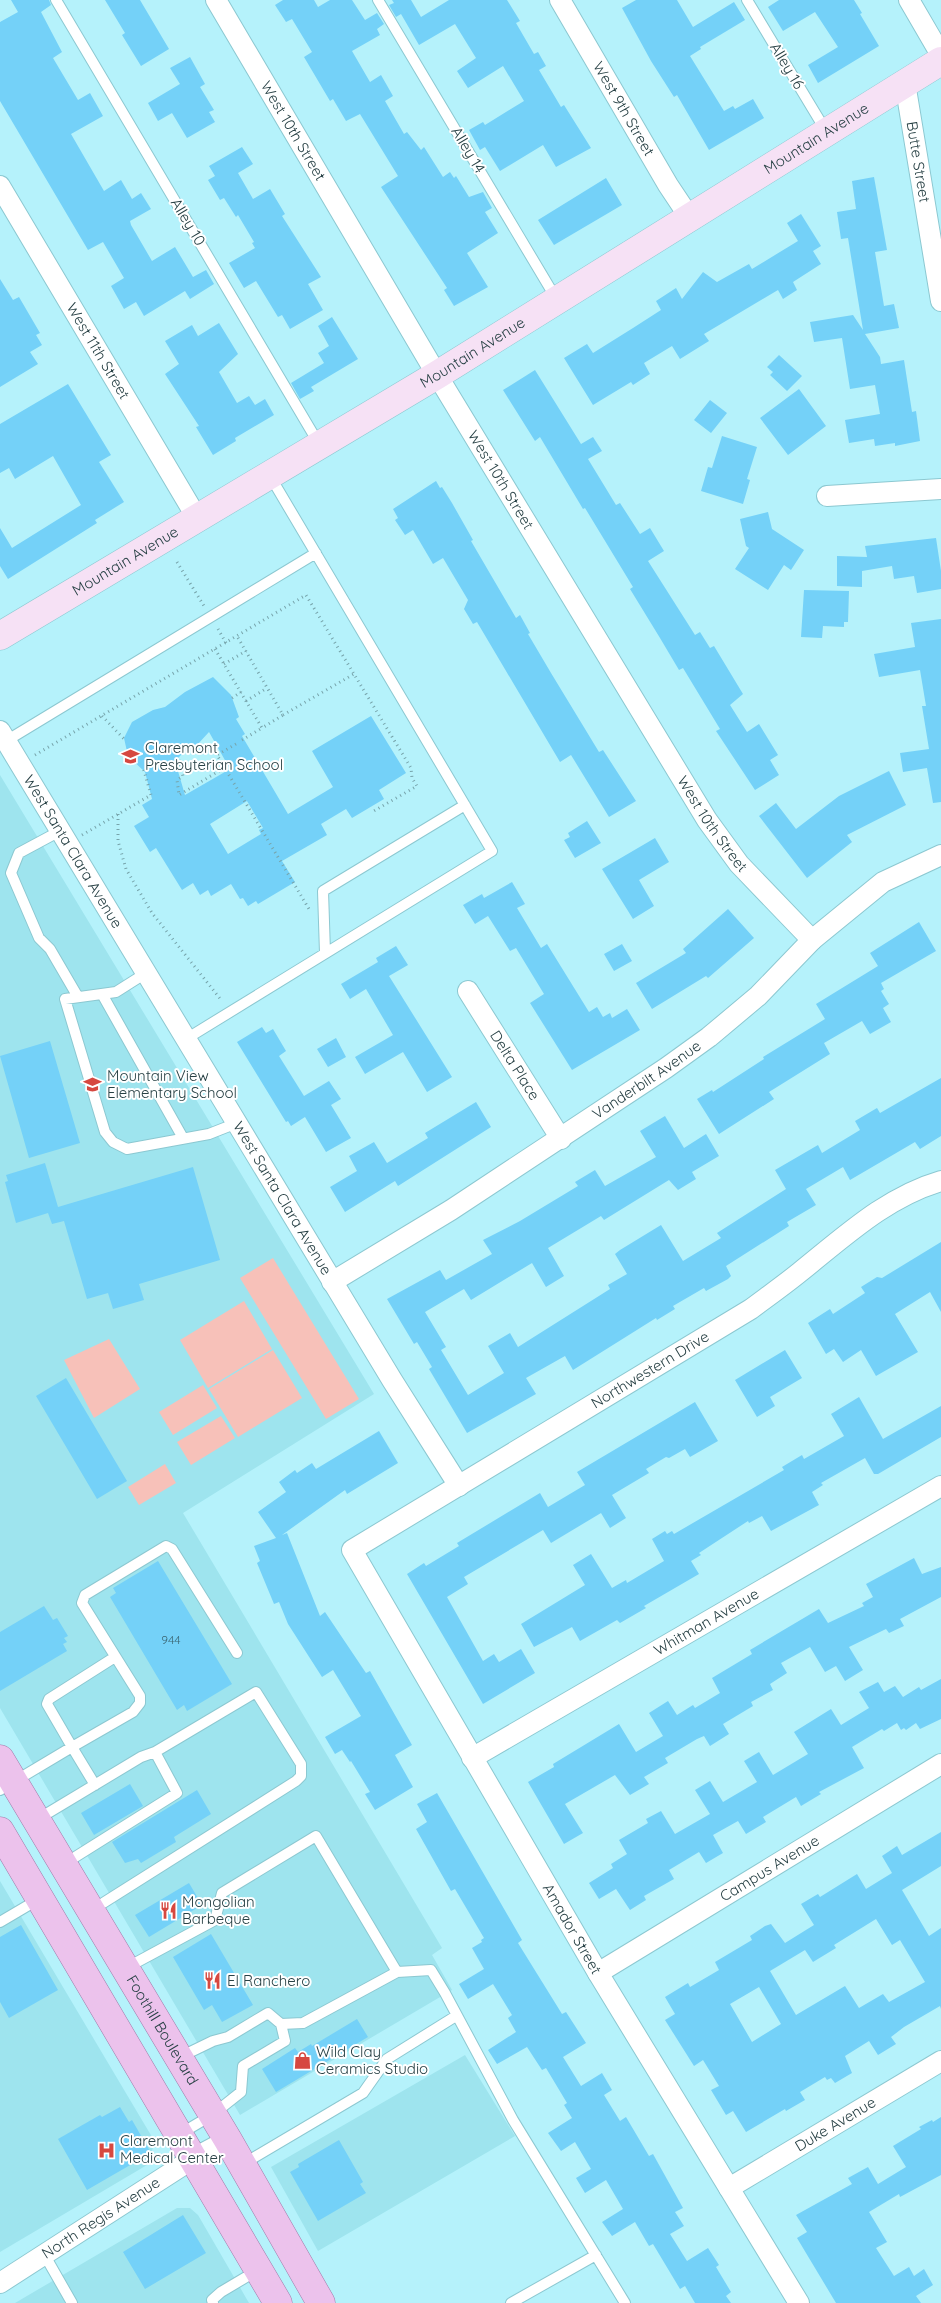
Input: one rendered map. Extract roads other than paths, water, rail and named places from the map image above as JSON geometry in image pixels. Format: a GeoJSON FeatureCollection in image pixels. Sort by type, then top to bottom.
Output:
{"type":"FeatureCollection","features":[{"type":"Feature","properties":{"kind":"main road","name":"Mountain Avenue"},"geometry":{"type":"LineString","coordinates":[[0,636],[437,375],[941,61]]}},
{"type":"Feature","properties":{"kind":"main road","name":"Foothill Boulevard"},"geometry":{"type":"LineString","coordinates":[[0,1759],[7,1786],[36,1820],[228,2140],[321,2303]]}},
{"type":"Feature","properties":{"kind":"main road"},"geometry":{"type":"LineString","coordinates":[[0,1831],[278,2303]]}},
{"type":"Feature","properties":{"kind":"street","name":"West 10th Street"},"geometry":{"type":"LineString","coordinates":[[216,0],[437,375],[707,820],[738,864],[812,940]]}},
{"type":"Feature","properties":{"kind":"street","name":"West 9th Street"},"geometry":{"type":"LineString","coordinates":[[560,0],[668,185],[690,218]]}},
{"type":"Feature","properties":{"kind":"street"},"geometry":{"type":"LineString","coordinates":[[910,0],[941,55]]}},
{"type":"Feature","properties":{"kind":"street","name":"Butte Street"},"geometry":{"type":"LineString","coordinates":[[905,83],[941,301]]}},
{"type":"Feature","properties":{"kind":"street","name":"West 11th Street"},"geometry":{"type":"LineString","coordinates":[[0,186],[197,518]]}},
{"type":"Feature","properties":{"kind":"street"},"geometry":{"type":"LineString","coordinates":[[827,496],[941,489]]}},
{"type":"Feature","properties":{"kind":"street","name":"West Santa Clara Avenue"},"geometry":{"type":"LineString","coordinates":[[3,736],[332,1282],[458,1486]]}},
{"type":"Feature","properties":{"kind":"street","name":"Vanderbilt Avenue"},"geometry":{"type":"LineString","coordinates":[[332,1282],[451,1210],[561,1139],[709,1038],[758,996],[812,940],[884,882],[941,855]]}},
{"type":"Feature","properties":{"kind":"street","name":"Delta Place"},"geometry":{"type":"LineString","coordinates":[[468,991],[561,1139]]}},
{"type":"Feature","properties":{"kind":"street","name":"Northwestern Drive"},"geometry":{"type":"LineString","coordinates":[[352,1550],[751,1309],[863,1221],[928,1185],[941,1181]]}},
{"type":"Feature","properties":{"kind":"street","name":"Whitman Avenue"},"geometry":{"type":"LineString","coordinates":[[472,1758],[941,1486]]}},
{"type":"Feature","properties":{"kind":"street","name":"Amador Street"},"geometry":{"type":"LineString","coordinates":[[352,1550],[598,1973],[799,2303]]}},
{"type":"Feature","properties":{"kind":"street","name":"Campus Avenue"},"geometry":{"type":"LineString","coordinates":[[598,1973],[941,1764]]}},
{"type":"Feature","properties":{"kind":"street","name":"Duke Avenue"},"geometry":{"type":"LineString","coordinates":[[729,2188],[941,2061]]}},
{"type":"Feature","properties":{"kind":"street","name":"North Regis Avenue"},"geometry":{"type":"LineString","coordinates":[[0,2283],[194,2158],[228,2140]]}},
{"type":"Feature","properties":{"kind":"lane","name":"Alley 10"},"geometry":{"type":"LineString","coordinates":[[56,0],[320,445]]}},
{"type":"Feature","properties":{"kind":"lane","name":"Alley 14"},"geometry":{"type":"LineString","coordinates":[[378,0],[557,300]]}},
{"type":"Feature","properties":{"kind":"lane","name":"Alley 16"},"geometry":{"type":"LineString","coordinates":[[747,0],[827,132]]}},
{"type":"Feature","properties":{"kind":"lane"},"geometry":{"type":"LineString","coordinates":[[186,1039],[492,851],[270,475]]}},
{"type":"Feature","properties":{"kind":"lane"},"geometry":{"type":"LineString","coordinates":[[3,736],[210,617],[316,553]]}},
{"type":"Feature","properties":{"kind":"lane"},"geometry":{"type":"LineString","coordinates":[[326,953],[324,891],[465,805]]}},
{"type":"Feature","properties":{"kind":"lane"},"geometry":{"type":"LineString","coordinates":[[60,831],[20,853],[11,873],[40,938],[50,948],[78,997]]}},
{"type":"Feature","properties":{"kind":"lane"},"geometry":{"type":"LineString","coordinates":[[146,973],[116,992],[66,998],[105,1132],[113,1142],[128,1148],[209,1134],[237,1124]]}},
{"type":"Feature","properties":{"kind":"lane"},"geometry":{"type":"LineString","coordinates":[[102,994],[183,1138]]}},
{"type":"Feature","properties":{"kind":"lane"},"geometry":{"type":"LineString","coordinates":[[7,1786],[133,1712],[140,1703],[140,1696],[82,1603],[85,1595],[166,1546],[172,1549],[237,1653]]}},
{"type":"Feature","properties":{"kind":"lane"},"geometry":{"type":"LineString","coordinates":[[95,1785],[47,1704],[49,1700],[115,1657]]}},
{"type":"Feature","properties":{"kind":"lane"},"geometry":{"type":"LineString","coordinates":[[36,1820],[141,1757],[155,1752],[256,1692],[301,1764],[301,1776],[296,1781],[91,1911]]}},
{"type":"Feature","properties":{"kind":"lane"},"geometry":{"type":"LineString","coordinates":[[63,1865],[177,1793],[155,1752]]}},
{"type":"Feature","properties":{"kind":"lane"},"geometry":{"type":"LineString","coordinates":[[125,1968],[215,1920],[222,1893],[316,1836],[397,1972]]}},
{"type":"Feature","properties":{"kind":"lane"},"geometry":{"type":"LineString","coordinates":[[0,1922],[40,1898]]}},
{"type":"Feature","properties":{"kind":"lane"},"geometry":{"type":"LineString","coordinates":[[281,2024],[303,2023],[397,1972],[431,1970],[445,1992],[456,2016],[513,2120],[625,2303]]}},
{"type":"Feature","properties":{"kind":"lane"},"geometry":{"type":"LineString","coordinates":[[179,2058],[213,2041],[228,2037],[268,2013],[281,2024],[285,2041],[243,2066],[241,2092],[212,2115],[180,2134]]}},
{"type":"Feature","properties":{"kind":"lane"},"geometry":{"type":"LineString","coordinates":[[242,2164],[363,2092],[387,2059],[456,2016]]}},
{"type":"Feature","properties":{"kind":"lane"},"geometry":{"type":"LineString","coordinates":[[44,2254],[72,2303]]}},
{"type":"Feature","properties":{"kind":"lane"},"geometry":{"type":"LineString","coordinates":[[511,2303],[596,2255]]}},
{"type":"Feature","properties":{"kind":"lane"},"geometry":{"type":"LineString","coordinates":[[210,2302],[221,2292],[259,2270]]}},
{"type":"Feature","properties":{"kind":"place","name":"Claremont Presbyterian School"},"geometry":{"type":"Point","coordinates":[131,757]}},
{"type":"Feature","properties":{"kind":"place","name":"Mountain View Elementary School"},"geometry":{"type":"Point","coordinates":[93,1085]}},
{"type":"Feature","properties":{"kind":"place","name":"Mongolian Barbeque"},"geometry":{"type":"Point","coordinates":[168,1911]}},
{"type":"Feature","properties":{"kind":"place","name":"El Ranchero"},"geometry":{"type":"Point","coordinates":[213,1981]}},
{"type":"Feature","properties":{"kind":"place","name":"Wild Clay Ceramics Studio"},"geometry":{"type":"Point","coordinates":[302,2061]}},
{"type":"Feature","properties":{"kind":"place","name":"Claremont Medical Center"},"geometry":{"type":"Point","coordinates":[106,2150]}}]}
